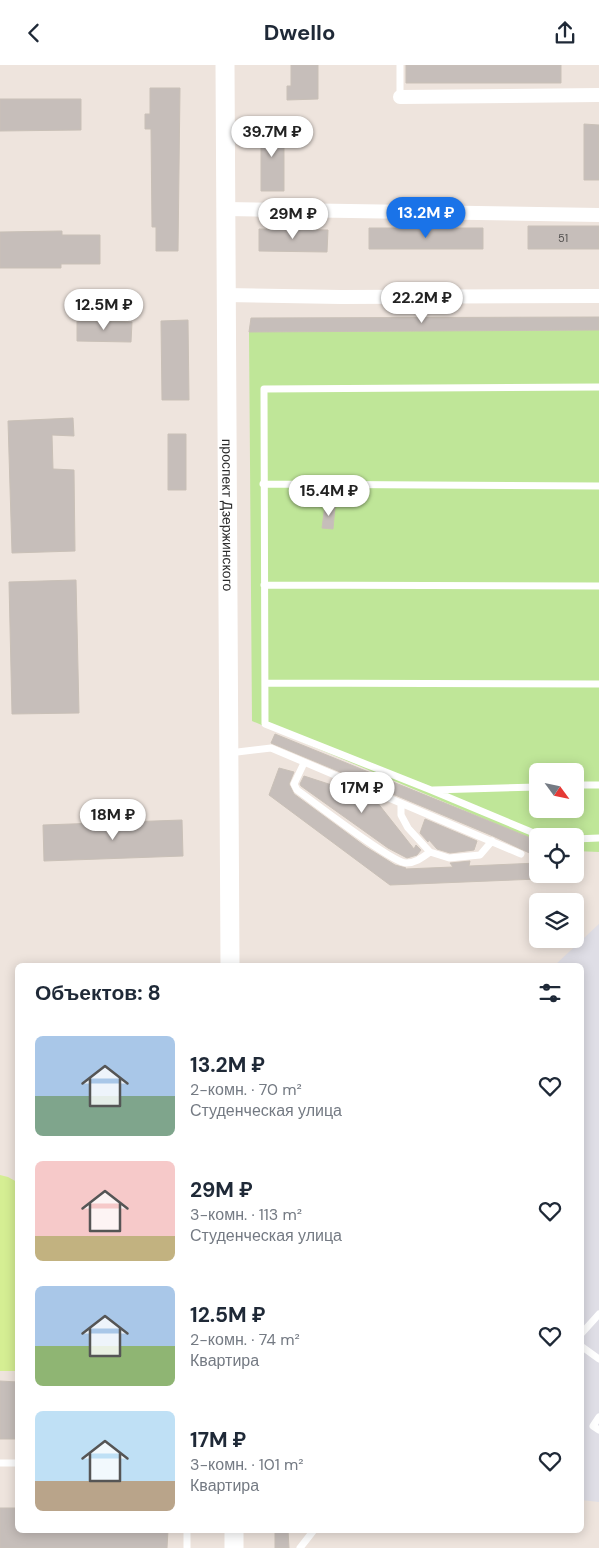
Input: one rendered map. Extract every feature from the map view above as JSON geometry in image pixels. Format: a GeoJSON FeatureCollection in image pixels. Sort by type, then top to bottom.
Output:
{"type":"FeatureCollection","features":[{"type":"Feature","properties":{"kind":"main road","name":"проспект Дзержинского"},"geometry":{"type":"LineString","coordinates":[[225,65],[230,963]]}},
{"type":"Feature","properties":{"kind":"main road"},"geometry":{"type":"LineString","coordinates":[[234,1533],[234,1548]]}},
{"type":"Feature","properties":{"kind":"street"},"geometry":{"type":"LineString","coordinates":[[400,97],[599,95]]}},
{"type":"Feature","properties":{"kind":"street"},"geometry":{"type":"LineString","coordinates":[[226,209],[599,215]]}},
{"type":"Feature","properties":{"kind":"street"},"geometry":{"type":"LineString","coordinates":[[226,295],[341,297],[599,295]]}},
{"type":"Feature","properties":{"kind":"lane"},"geometry":{"type":"LineString","coordinates":[[400,65],[400,97]]}},
{"type":"Feature","properties":{"kind":"lane"},"geometry":{"type":"LineString","coordinates":[[529,831],[264,724],[266,683],[263,484],[264,389],[599,387]]}},
{"type":"Feature","properties":{"kind":"lane"},"geometry":{"type":"LineString","coordinates":[[263,484],[599,486]]}},
{"type":"Feature","properties":{"kind":"lane"},"geometry":{"type":"LineString","coordinates":[[264,585],[599,586]]}},
{"type":"Feature","properties":{"kind":"lane"},"geometry":{"type":"LineString","coordinates":[[266,683],[599,684]]}},
{"type":"Feature","properties":{"kind":"lane"},"geometry":{"type":"LineString","coordinates":[[228,753],[271,748],[521,853]]}},
{"type":"Feature","properties":{"kind":"lane"},"geometry":{"type":"LineString","coordinates":[[304,763],[294,783],[297,789],[363,838],[405,863],[418,861],[430,851]]}},
{"type":"Feature","properties":{"kind":"lane"},"geometry":{"type":"LineString","coordinates":[[584,785],[599,785]]}},
{"type":"Feature","properties":{"kind":"lane"},"geometry":{"type":"LineString","coordinates":[[431,790],[529,787]]}},
{"type":"Feature","properties":{"kind":"lane"},"geometry":{"type":"LineString","coordinates":[[401,804],[401,815],[408,828],[430,851],[449,858],[480,855],[492,841]]}},
{"type":"Feature","properties":{"kind":"lane"},"geometry":{"type":"LineString","coordinates":[[584,839],[599,838]]}},
{"type":"Feature","properties":{"kind":"lane"},"geometry":{"type":"LineString","coordinates":[[584,1331],[599,1314]]}},
{"type":"Feature","properties":{"kind":"lane"},"geometry":{"type":"LineString","coordinates":[[584,1348],[599,1359]]}},
{"type":"Feature","properties":{"kind":"lane"},"geometry":{"type":"LineString","coordinates":[[599,1417],[593,1426],[599,1430]]}},
{"type":"Feature","properties":{"kind":"lane"},"geometry":{"type":"LineString","coordinates":[[0,1463],[15,1463]]}},
{"type":"Feature","properties":{"kind":"lane"},"geometry":{"type":"LineString","coordinates":[[187,1533],[187,1548]]}},
{"type":"Feature","properties":{"kind":"lane"},"geometry":{"type":"LineString","coordinates":[[300,1548],[312,1533]]}},
{"type":"Feature","properties":{"kind":"shaded area"},"geometry":{"type":"Polygon","coordinates":[[[599,924],[599,1502],[584,1500],[584,963],[557,963],[573,948],[584,948],[584,938],[599,924]]]}},
{"type":"Feature","properties":{"kind":"green space"},"geometry":{"type":"Polygon","coordinates":[[[599,330],[599,852],[584,851],[584,828],[529,828],[529,838],[252,721],[249,332],[599,330]]]}},
{"type":"Feature","properties":{"kind":"green space"},"geometry":{"type":"Polygon","coordinates":[[[0,1175],[15,1181],[15,1371],[0,1371],[0,1175]]]}},
{"type":"Feature","properties":{"kind":"building"},"geometry":{"type":"Polygon","coordinates":[[[291,65],[318,65],[318,99],[287,100],[287,86],[291,86],[291,65]]]}},
{"type":"Feature","properties":{"kind":"building"},"geometry":{"type":"Polygon","coordinates":[[[406,65],[561,65],[561,83],[406,83],[406,65]]]}},
{"type":"Feature","properties":{"kind":"building"},"geometry":{"type":"Polygon","coordinates":[[[150,88],[180,88],[178,251],[156,251],[156,227],[152,227],[151,129],[145,129],[145,114],[150,114],[150,88]]]}},
{"type":"Feature","properties":{"kind":"building"},"geometry":{"type":"Polygon","coordinates":[[[0,99],[81,99],[81,130],[0,131],[0,99]]]}},
{"type":"Feature","properties":{"kind":"building"},"geometry":{"type":"Polygon","coordinates":[[[584,124],[599,125],[599,180],[584,180],[584,124]]]}},
{"type":"Feature","properties":{"kind":"building"},"geometry":{"type":"Polygon","coordinates":[[[261,125],[284,125],[284,191],[261,191],[261,125]]]}},
{"type":"Feature","properties":{"kind":"building"},"geometry":{"type":"Polygon","coordinates":[[[528,226],[599,226],[599,249],[528,249],[528,226]]]}},
{"type":"Feature","properties":{"kind":"building"},"geometry":{"type":"Polygon","coordinates":[[[369,228],[483,228],[483,249],[369,249],[369,228]]]}},
{"type":"Feature","properties":{"kind":"building"},"geometry":{"type":"Polygon","coordinates":[[[259,229],[328,230],[327,252],[259,251],[259,229]]]}},
{"type":"Feature","properties":{"kind":"building"},"geometry":{"type":"Polygon","coordinates":[[[62,231],[62,235],[100,235],[100,264],[61,264],[61,268],[0,268],[0,232],[62,231]]]}},
{"type":"Feature","properties":{"kind":"building"},"geometry":{"type":"Polygon","coordinates":[[[599,317],[599,330],[249,332],[251,318],[599,317]]]}},
{"type":"Feature","properties":{"kind":"building"},"geometry":{"type":"Polygon","coordinates":[[[188,320],[189,400],[162,400],[161,321],[188,320]]]}},
{"type":"Feature","properties":{"kind":"building"},"geometry":{"type":"Polygon","coordinates":[[[77,321],[132,322],[131,342],[77,341],[77,321]]]}},
{"type":"Feature","properties":{"kind":"building"},"geometry":{"type":"Polygon","coordinates":[[[73,418],[74,436],[52,435],[53,469],[74,470],[75,551],[12,553],[8,421],[73,418]]]}},
{"type":"Feature","properties":{"kind":"building"},"geometry":{"type":"Polygon","coordinates":[[[168,434],[186,434],[186,490],[168,490],[168,434]]]}},
{"type":"Feature","properties":{"kind":"building"},"geometry":{"type":"Polygon","coordinates":[[[325,505],[335,507],[333,529],[322,528],[325,505]]]}},
{"type":"Feature","properties":{"kind":"building"},"geometry":{"type":"Polygon","coordinates":[[[76,580],[79,713],[12,714],[9,582],[76,580]]]}},
{"type":"Feature","properties":{"kind":"building"},"geometry":{"type":"Polygon","coordinates":[[[275,734],[529,837],[529,853],[493,836],[271,743],[275,734]]]}},
{"type":"Feature","properties":{"kind":"building"},"geometry":{"type":"Polygon","coordinates":[[[279,768],[294,772],[289,784],[294,794],[366,847],[395,865],[405,869],[453,867],[450,863],[470,861],[469,866],[529,863],[529,879],[390,885],[269,795],[279,768]]]}},
{"type":"Feature","properties":{"kind":"building"},"geometry":{"type":"Polygon","coordinates":[[[304,776],[341,788],[342,784],[373,797],[414,849],[416,845],[421,850],[417,855],[407,858],[388,848],[301,786],[300,784],[304,776]]]}},
{"type":"Feature","properties":{"kind":"building"},"geometry":{"type":"Polygon","coordinates":[[[425,819],[477,841],[474,850],[450,853],[437,849],[420,833],[425,819]]]}},
{"type":"Feature","properties":{"kind":"building"},"geometry":{"type":"Polygon","coordinates":[[[182,820],[183,856],[44,861],[43,825],[182,820]]]}},
{"type":"Feature","properties":{"kind":"building"},"geometry":{"type":"Polygon","coordinates":[[[0,1381],[15,1382],[15,1439],[0,1439],[0,1381]]]}},
{"type":"Feature","properties":{"kind":"building"},"geometry":{"type":"Polygon","coordinates":[[[0,1508],[15,1508],[15,1533],[168,1533],[167,1548],[0,1548],[0,1508]]]}},
{"type":"Feature","properties":{"kind":"building"},"geometry":{"type":"Polygon","coordinates":[[[275,1533],[288,1533],[289,1548],[275,1548],[275,1533]]]}}]}
